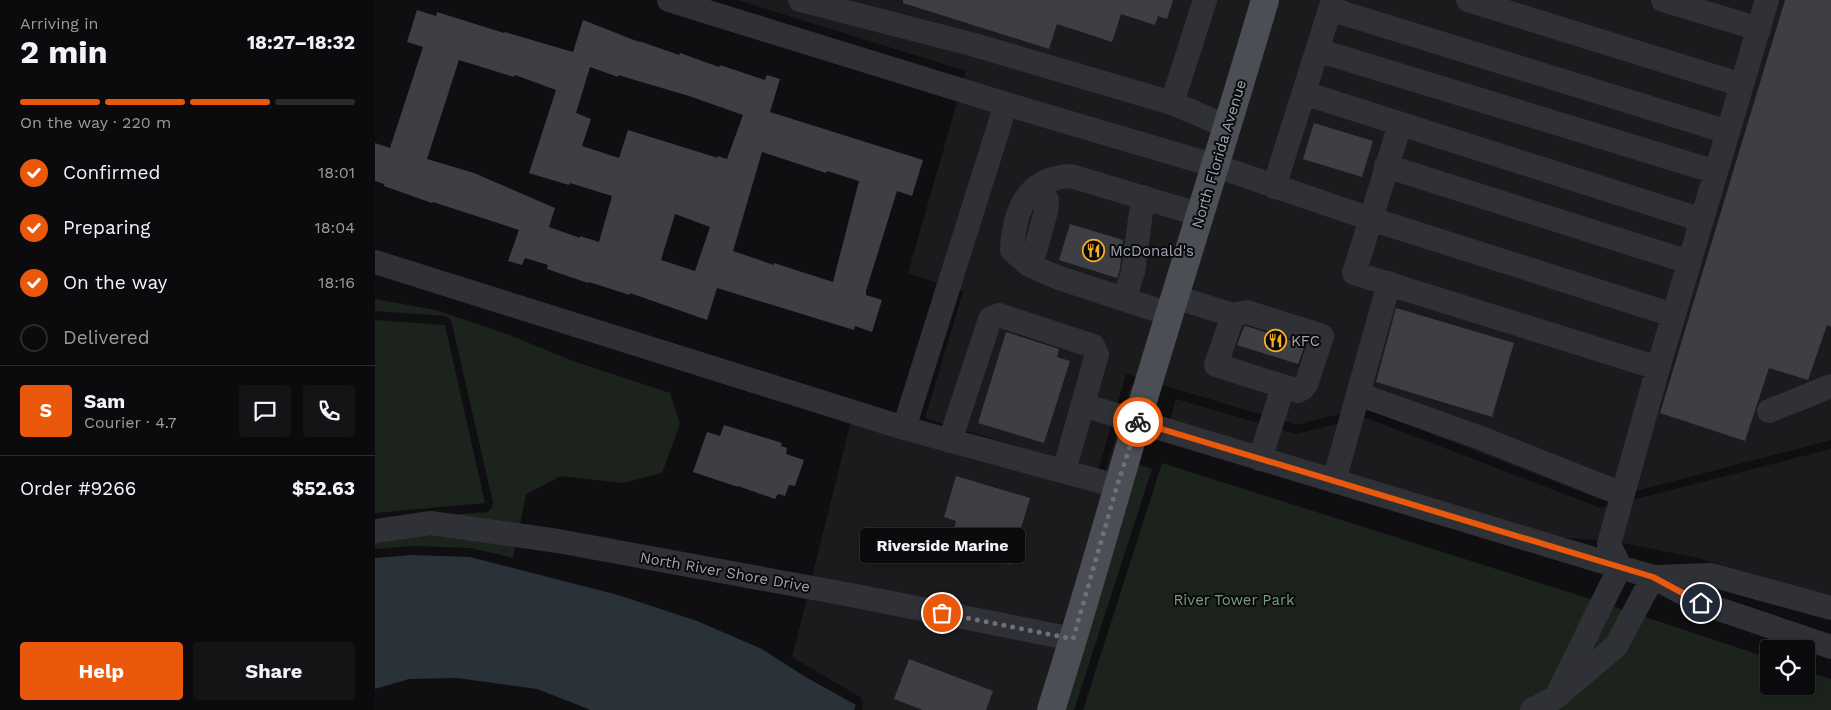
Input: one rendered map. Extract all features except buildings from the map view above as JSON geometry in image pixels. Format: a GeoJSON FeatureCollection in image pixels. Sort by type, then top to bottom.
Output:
{"type":"FeatureCollection","features":[{"type":"Feature","properties":{"kind":"main road","name":"North Florida Avenue"},"geometry":{"type":"LineString","coordinates":[[1051,710],[1265,0]]}},
{"type":"Feature","properties":{"kind":"street"},"geometry":{"type":"LineString","coordinates":[[669,0],[1006,104],[1216,166],[1371,219],[1673,315]]}},
{"type":"Feature","properties":{"kind":"street"},"geometry":{"type":"LineString","coordinates":[[801,0],[971,44],[1172,103],[1228,127]]}},
{"type":"Feature","properties":{"kind":"street"},"geometry":{"type":"LineString","coordinates":[[1172,103],[1205,0]]}},
{"type":"Feature","properties":{"kind":"street"},"geometry":{"type":"LineString","coordinates":[[1468,0],[1742,85]]}},
{"type":"Feature","properties":{"kind":"street"},"geometry":{"type":"LineString","coordinates":[[1663,0],[1759,29]]}},
{"type":"Feature","properties":{"kind":"street"},"geometry":{"type":"LineString","coordinates":[[1620,567],[1609,544],[1673,315],[1767,0]]}},
{"type":"Feature","properties":{"kind":"street"},"geometry":{"type":"LineString","coordinates":[[1274,187],[1331,4],[1728,132]]}},
{"type":"Feature","properties":{"kind":"street"},"geometry":{"type":"LineString","coordinates":[[1317,50],[1716,172]]}},
{"type":"Feature","properties":{"kind":"street"},"geometry":{"type":"LineString","coordinates":[[1304,93],[1702,220]]}},
{"type":"Feature","properties":{"kind":"street"},"geometry":{"type":"LineString","coordinates":[[905,428],[1006,104]]}},
{"type":"Feature","properties":{"kind":"street"},"geometry":{"type":"LineString","coordinates":[[1400,124],[1355,273],[1658,368]]}},
{"type":"Feature","properties":{"kind":"street"},"geometry":{"type":"LineString","coordinates":[[1386,166],[1689,262]]}},
{"type":"Feature","properties":{"kind":"street"},"geometry":{"type":"LineString","coordinates":[[1201,215],[1083,178],[1071,176],[1055,178],[1041,182],[1019,210],[1013,230],[1013,250],[1029,265],[1044,272],[1121,298],[1233,315],[1247,312],[1322,336],[1307,382],[1303,388],[1298,391],[1216,366],[1233,315]]}},
{"type":"Feature","properties":{"kind":"street"},"geometry":{"type":"LineString","coordinates":[[1055,178],[1047,200],[1025,218],[1020,229],[1024,244],[1044,256],[1110,280],[1121,298]]}},
{"type":"Feature","properties":{"kind":"street"},"geometry":{"type":"LineString","coordinates":[[1121,298],[1133,272],[1143,197]]}},
{"type":"Feature","properties":{"kind":"street"},"geometry":{"type":"LineString","coordinates":[[375,262],[905,428],[1117,486]]}},
{"type":"Feature","properties":{"kind":"street"},"geometry":{"type":"LineString","coordinates":[[1333,481],[1389,283]]}},
{"type":"Feature","properties":{"kind":"street"},"geometry":{"type":"LineString","coordinates":[[950,441],[990,319],[999,315],[1093,346],[1097,354],[1064,471]]}},
{"type":"Feature","properties":{"kind":"street"},"geometry":{"type":"LineString","coordinates":[[1769,411],[1831,386]]}},
{"type":"Feature","properties":{"kind":"street"},"geometry":{"type":"LineString","coordinates":[[1260,459],[1283,387]]}},
{"type":"Feature","properties":{"kind":"street"},"geometry":{"type":"LineString","coordinates":[[1358,394],[1481,438],[1622,494]]}},
{"type":"Feature","properties":{"kind":"street"},"geometry":{"type":"LineString","coordinates":[[1083,405],[1653,577],[1701,603],[1831,647]]}},
{"type":"Feature","properties":{"kind":"street","name":"North River Shore Drive"},"geometry":{"type":"LineString","coordinates":[[375,531],[431,523],[558,541],[851,595],[1073,639]]}},
{"type":"Feature","properties":{"kind":"street"},"geometry":{"type":"LineString","coordinates":[[1556,697],[1620,567]]}},
{"type":"Feature","properties":{"kind":"street"},"geometry":{"type":"LineString","coordinates":[[1653,577],[1711,575],[1831,608]]}},
{"type":"Feature","properties":{"kind":"street"},"geometry":{"type":"LineString","coordinates":[[1532,710],[1556,697],[1617,646],[1653,577]]}},
{"type":"Feature","properties":{"kind":"shaded area"},"geometry":{"type":"Polygon","coordinates":[[[737,0],[1831,0],[1831,440],[1602,500],[1365,408],[1296,425],[1126,374],[1098,471],[925,418],[963,292],[908,273],[966,71],[737,0]]]}},
{"type":"Feature","properties":{"kind":"shaded area"},"geometry":{"type":"Polygon","coordinates":[[[1131,385],[1135,386],[1067,627],[812,577],[852,416],[1105,473],[1131,385]]]}},
{"type":"Feature","properties":{"kind":"shaded area"},"geometry":{"type":"Polygon","coordinates":[[[1176,399],[1296,434],[1364,417],[1601,508],[1831,449],[1831,598],[1698,558],[1613,541],[1555,537],[1170,420],[1176,399]]]}},
{"type":"Feature","properties":{"kind":"shaded area"},"geometry":{"type":"Polygon","coordinates":[[[412,555],[470,557],[618,595],[697,621],[762,649],[804,676],[856,705],[854,710],[591,710],[537,689],[457,678],[409,679],[375,689],[375,558],[412,555]]]}},
{"type":"Feature","properties":{"kind":"shaded area"},"geometry":{"type":"Polygon","coordinates":[[[807,598],[1061,647],[1042,710],[862,710],[863,701],[860,697],[792,657],[807,598]]]}},
{"type":"Feature","properties":{"kind":"green space"},"geometry":{"type":"Polygon","coordinates":[[[375,299],[436,310],[507,334],[573,361],[670,393],[680,424],[662,473],[622,483],[561,476],[526,494],[520,525],[448,515],[488,512],[492,508],[493,503],[451,320],[446,316],[375,311],[375,299]]]}},
{"type":"Feature","properties":{"kind":"green space"},"geometry":{"type":"Polygon","coordinates":[[[375,320],[445,325],[485,503],[375,513],[375,320]]]}},
{"type":"Feature","properties":{"kind":"green space","name":"River Tower Park"},"geometry":{"type":"Polygon","coordinates":[[[1162,463],[1603,603],[1760,655],[1760,695],[1815,695],[1815,674],[1831,679],[1831,710],[1083,710],[1162,463]]]}},
{"type":"Feature","properties":{"kind":"green space"},"geometry":{"type":"Polygon","coordinates":[[[1136,464],[1152,469],[1074,710],[1061,710],[1136,464]]]}},
{"type":"Feature","properties":{"kind":"green space"},"geometry":{"type":"Polygon","coordinates":[[[430,534],[515,545],[513,558],[471,548],[412,546],[375,549],[375,541],[430,534]]]}},
{"type":"Feature","properties":{"kind":"way so far"},"geometry":{"type":"LineString","coordinates":[[942,613],[1073,639],[1117,486],[1138,422]]}},
{"type":"Feature","properties":{"kind":"place","name":"McDonald's"},"geometry":{"type":"Point","coordinates":[1094,251]}},
{"type":"Feature","properties":{"kind":"place","name":"KFC"},"geometry":{"type":"Point","coordinates":[1275,341]}},
{"type":"Feature","properties":{"kind":"place","name":"Riverside Marine"},"geometry":{"type":"Point","coordinates":[942,613]}},
{"type":"Feature","properties":{"kind":"route"},"geometry":{"type":"LineString","coordinates":[[1138,422],[1653,577],[1701,603]]}}]}
